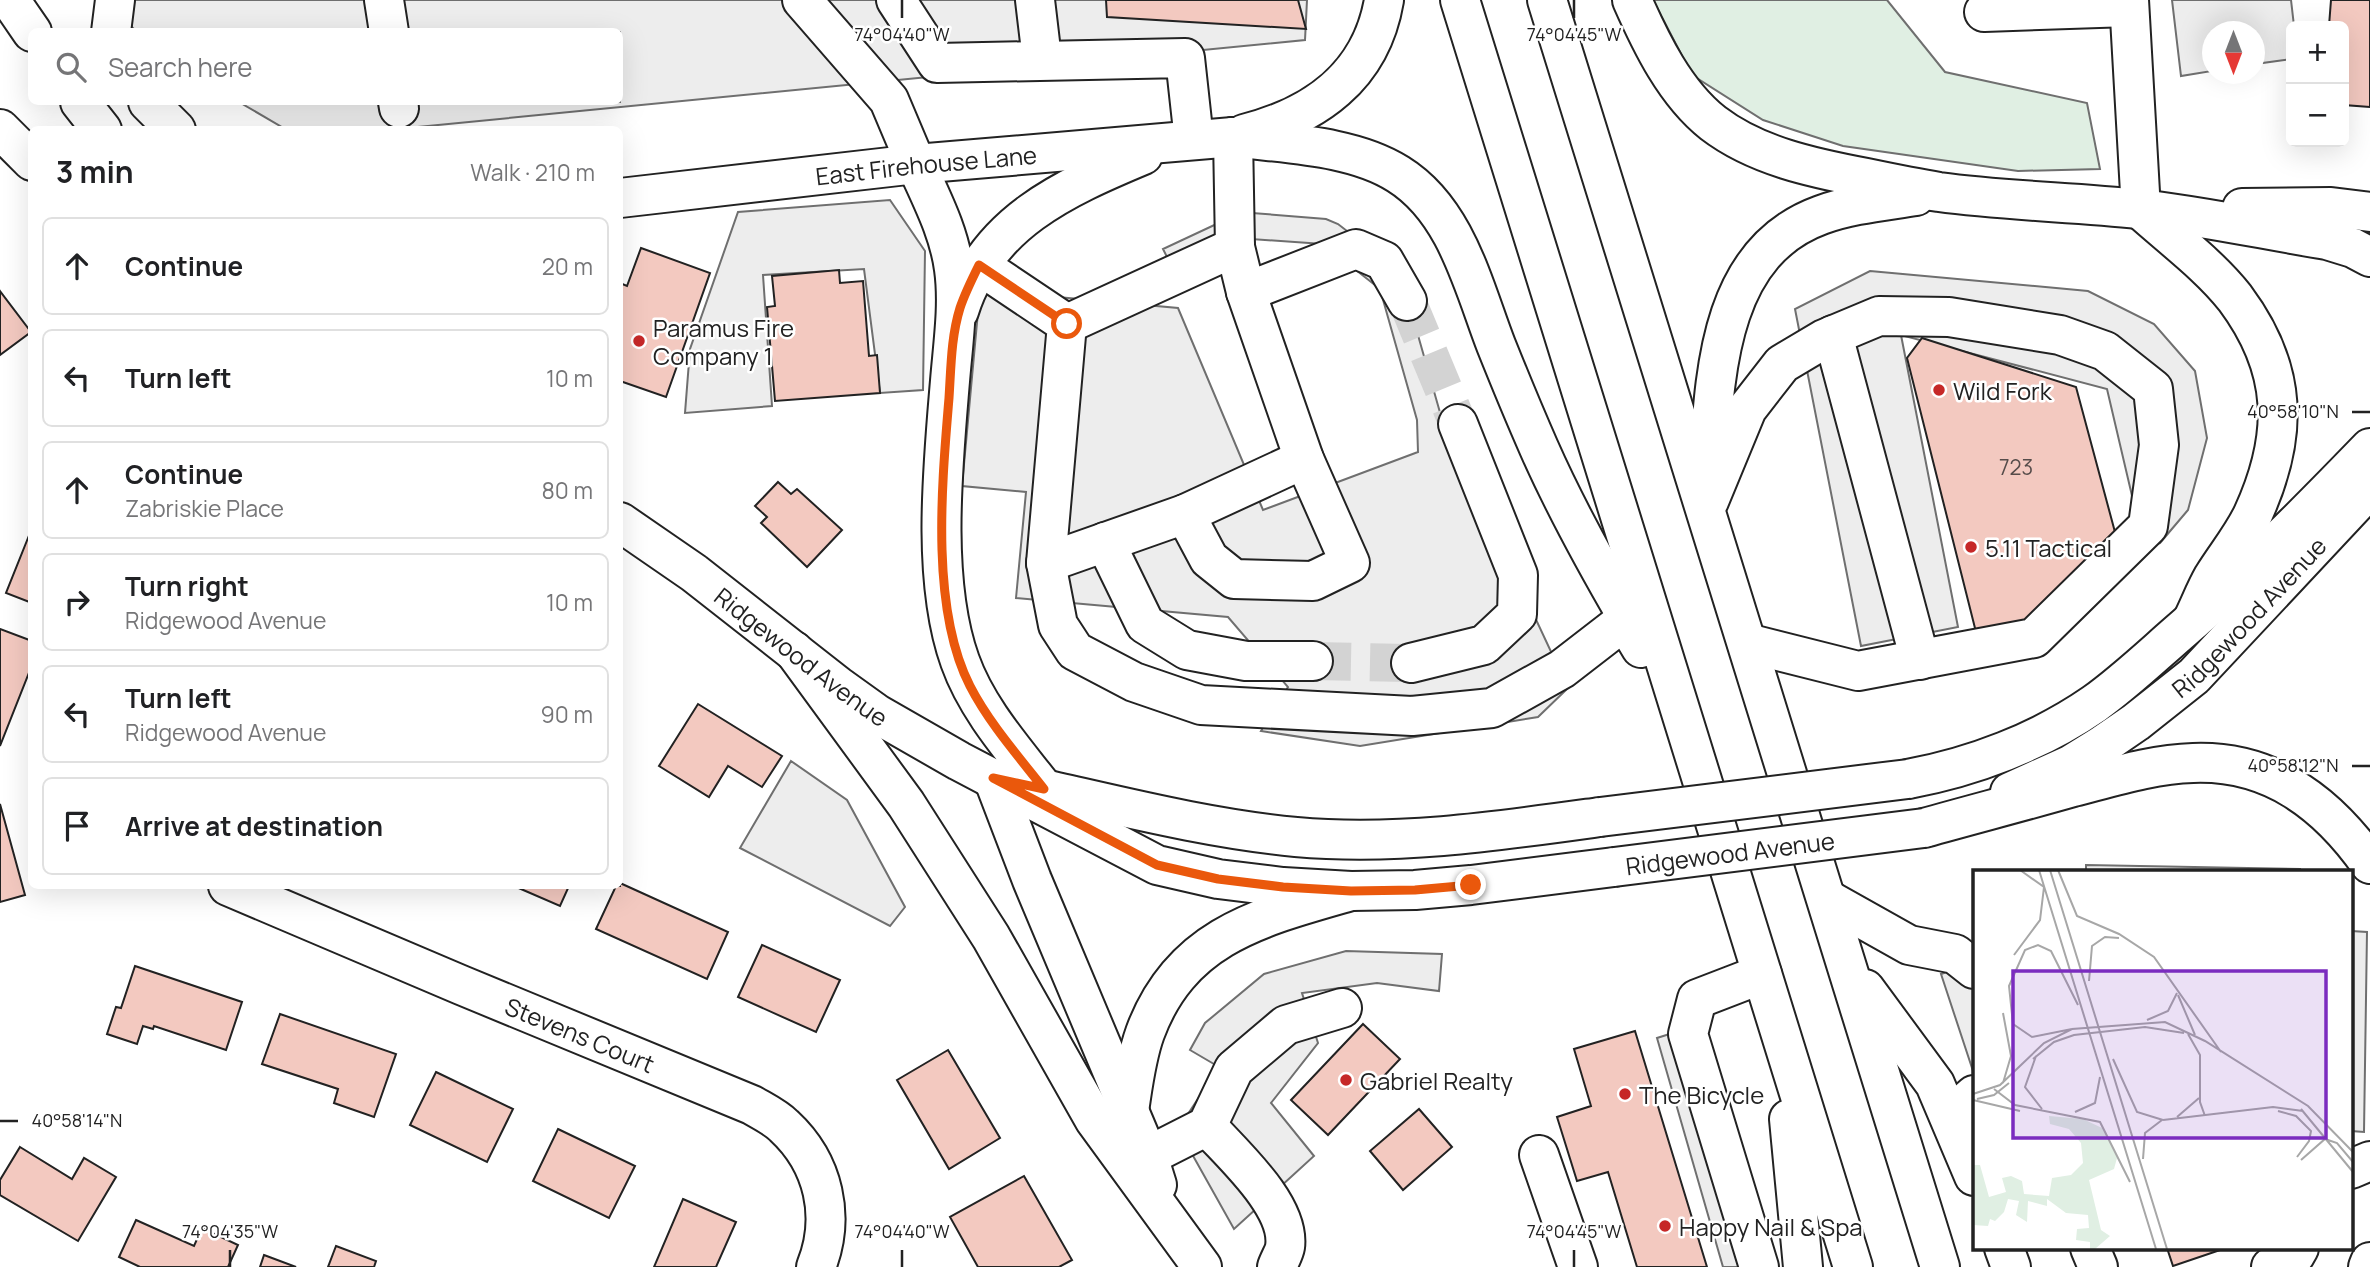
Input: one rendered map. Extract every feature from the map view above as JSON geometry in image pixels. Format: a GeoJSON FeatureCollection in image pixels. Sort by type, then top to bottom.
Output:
{"type":"FeatureCollection","features":[{"type":"Feature","properties":{"kind":"main road"},"geometry":{"type":"LineString","coordinates":[[10,0],[29,28]]}},
{"type":"Feature","properties":{"kind":"main road"},"geometry":{"type":"LineString","coordinates":[[112,28],[115,0]]}},
{"type":"Feature","properties":{"kind":"main road"},"geometry":{"type":"LineString","coordinates":[[384,0],[388,28]]}},
{"type":"Feature","properties":{"kind":"main road"},"geometry":{"type":"LineString","coordinates":[[802,0],[889,100],[946,233],[951,250],[955,294],[946,436],[943,550],[951,632],[970,686],[987,714],[1044,789]]}},
{"type":"Feature","properties":{"kind":"main road"},"geometry":{"type":"LineString","coordinates":[[896,0],[937,63],[1185,58],[1186,141],[1117,166],[1048,201],[1010,229],[979,265],[960,309],[954,337]]}},
{"type":"Feature","properties":{"kind":"main road"},"geometry":{"type":"LineString","coordinates":[[1035,0],[1042,59]]}},
{"type":"Feature","properties":{"kind":"main road"},"geometry":{"type":"LineString","coordinates":[[1233,137],[1273,127],[1292,118],[1340,86],[1354,72],[1369,47],[1380,21],[1384,0]]}},
{"type":"Feature","properties":{"kind":"main road"},"geometry":{"type":"LineString","coordinates":[[1460,0],[1853,1267]]}},
{"type":"Feature","properties":{"kind":"main road"},"geometry":{"type":"LineString","coordinates":[[1548,0],[1940,1267]]}},
{"type":"Feature","properties":{"kind":"main road"},"geometry":{"type":"LineString","coordinates":[[1632,0],[1652,43],[1696,106],[1713,123],[1777,157],[1820,169],[1939,192],[2141,210],[2327,240],[2353,248],[2370,257]]}},
{"type":"Feature","properties":{"kind":"main road"},"geometry":{"type":"LineString","coordinates":[[1984,12],[2129,4],[2141,210],[2234,297],[2269,356],[2276,390],[2278,423],[2275,452],[2265,485],[2240,537],[2213,578],[2192,621]]}},
{"type":"Feature","properties":{"kind":"main road"},"geometry":{"type":"LineString","coordinates":[[82,105],[99,126]]}},
{"type":"Feature","properties":{"kind":"main road"},"geometry":{"type":"LineString","coordinates":[[151,105],[172,126]]}},
{"type":"Feature","properties":{"kind":"main road"},"geometry":{"type":"LineString","coordinates":[[0,130],[28,157]]}},
{"type":"Feature","properties":{"kind":"main road"},"geometry":{"type":"LineString","coordinates":[[1185,514],[1209,559],[1234,579],[1313,581],[1350,563],[1304,459],[1246,292],[1235,247],[1233,137]]}},
{"type":"Feature","properties":{"kind":"main road"},"geometry":{"type":"LineString","coordinates":[[1233,137],[1358,156],[1398,174],[1430,201],[1443,219],[1462,256],[1514,389],[1559,492],[1628,618],[1629,628],[1680,709]]}},
{"type":"Feature","properties":{"kind":"main road","name":"East Firehouse Lane"},"geometry":{"type":"LineString","coordinates":[[635,196],[916,164],[1233,137]]}},
{"type":"Feature","properties":{"kind":"main road"},"geometry":{"type":"LineString","coordinates":[[1705,510],[1719,364],[1735,297],[1751,269],[1767,249],[1794,229],[1821,215],[1939,192]]}},
{"type":"Feature","properties":{"kind":"main road"},"geometry":{"type":"LineString","coordinates":[[2141,210],[2331,207],[2370,212]]}},
{"type":"Feature","properties":{"kind":"main road"},"geometry":{"type":"LineString","coordinates":[[1067,324],[1235,247]]}},
{"type":"Feature","properties":{"kind":"main road"},"geometry":{"type":"LineString","coordinates":[[1246,292],[1356,249],[1384,261],[1407,301]]}},
{"type":"Feature","properties":{"kind":"main road"},"geometry":{"type":"LineString","coordinates":[[979,265],[1067,324]]}},
{"type":"Feature","properties":{"kind":"main road"},"geometry":{"type":"LineString","coordinates":[[1705,510],[1747,409],[1782,363],[1833,335],[1879,316],[1949,317],[2060,335],[2105,351],[2153,389],[2159,445],[2148,526],[2035,638],[1858,671],[1747,642]]}},
{"type":"Feature","properties":{"kind":"main road"},"geometry":{"type":"LineString","coordinates":[[1067,324],[1046,563],[1058,625],[1075,651],[1134,682],[1201,705],[1412,716],[1492,708],[1562,669],[1628,618]]}},
{"type":"Feature","properties":{"kind":"main road"},"geometry":{"type":"LineString","coordinates":[[1833,335],[1920,660]]}},
{"type":"Feature","properties":{"kind":"main road"},"geometry":{"type":"LineString","coordinates":[[1411,663],[1484,645],[1517,614],[1518,575],[1458,424]]}},
{"type":"Feature","properties":{"kind":"main road","name":"Ridgewood Avenue"},"geometry":{"type":"LineString","coordinates":[[993,778],[1229,828],[1309,837],[1370,840],[1438,837],[1944,773],[2056,727],[2094,704],[2192,621],[2286,535],[2370,448]]}},
{"type":"Feature","properties":{"kind":"main road"},"geometry":{"type":"LineString","coordinates":[[1046,563],[1185,514],[1304,459]]}},
{"type":"Feature","properties":{"kind":"main road","name":"Ridgewood Avenue"},"geometry":{"type":"LineString","coordinates":[[623,524],[694,573],[877,714],[1157,865],[1218,879],[1283,887],[1351,891],[1415,890],[1924,828],[2038,781],[2072,764],[2136,722],[2194,676],[2370,488]]}},
{"type":"Feature","properties":{"kind":"main road"},"geometry":{"type":"LineString","coordinates":[[1105,542],[1145,624],[1187,650],[1246,661],[1313,661]]}},
{"type":"Feature","properties":{"kind":"main road"},"geometry":{"type":"LineString","coordinates":[[794,652],[906,804],[991,937],[1094,1119],[1202,1267]]}},
{"type":"Feature","properties":{"kind":"main road"},"geometry":{"type":"LineString","coordinates":[[1924,828],[2134,771],[2194,762],[2228,765],[2289,785],[2319,806],[2346,831],[2370,864]]}},
{"type":"Feature","properties":{"kind":"main road"},"geometry":{"type":"LineString","coordinates":[[993,778],[1032,880],[1147,1156],[1168,1220]]}},
{"type":"Feature","properties":{"kind":"main road","name":"Stevens Court"},"geometry":{"type":"LineString","coordinates":[[235,889],[752,1105],[783,1124],[806,1149],[821,1180],[827,1212],[823,1248],[816,1267]]}},
{"type":"Feature","properties":{"kind":"main road"},"geometry":{"type":"LineString","coordinates":[[1129,1111],[1139,1055],[1156,1006],[1172,981],[1192,959],[1240,927],[1275,913],[1351,891]]}},
{"type":"Feature","properties":{"kind":"main road"},"geometry":{"type":"LineString","coordinates":[[1827,899],[1909,945],[1955,954],[1973,968]]}},
{"type":"Feature","properties":{"kind":"main road"},"geometry":{"type":"LineString","coordinates":[[1847,964],[1935,1084],[1962,1105],[1973,1165]]}},
{"type":"Feature","properties":{"kind":"main road"},"geometry":{"type":"LineString","coordinates":[[1759,1267],[1688,1034],[1697,999],[1762,974]]}},
{"type":"Feature","properties":{"kind":"main road"},"geometry":{"type":"LineString","coordinates":[[1147,1156],[1207,1126],[1234,1069],[1286,1025],[1342,1008]]}},
{"type":"Feature","properties":{"kind":"main road"},"geometry":{"type":"LineString","coordinates":[[1774,1267],[1802,1251],[1782,1040]]}},
{"type":"Feature","properties":{"kind":"main road"},"geometry":{"type":"LineString","coordinates":[[1207,1126],[1264,1189],[1283,1223],[1285,1247],[1277,1267]]}},
{"type":"Feature","properties":{"kind":"main road"},"geometry":{"type":"LineString","coordinates":[[1539,1155],[1578,1267]]}},
{"type":"Feature","properties":{"kind":"main road"},"geometry":{"type":"LineString","coordinates":[[2352,1169],[2370,1161]]}},
{"type":"Feature","properties":{"kind":"main road"},"geometry":{"type":"LineString","coordinates":[[2005,1250],[2011,1267]]}},
{"type":"Feature","properties":{"kind":"main road"},"geometry":{"type":"LineString","coordinates":[[2091,1250],[2098,1267]]}},
{"type":"Feature","properties":{"kind":"main road"},"geometry":{"type":"LineString","coordinates":[[2271,1267],[2295,1255],[2298,1250]]}},
{"type":"Feature","properties":{"kind":"green space"},"geometry":{"type":"Polygon","coordinates":[[[1653,0],[1887,0],[1945,72],[2087,103],[2100,169],[2018,171],[1843,146],[1763,120],[1692,75],[1653,0]]]}},
{"type":"Feature","properties":{"kind":"shaded area"},"geometry":{"type":"Polygon","coordinates":[[[104,0],[1307,0],[1305,40],[428,126],[280,126],[244,105],[623,105],[623,28],[133,28],[104,0]]]}},
{"type":"Feature","properties":{"kind":"shaded area"},"geometry":{"type":"Polygon","coordinates":[[[2172,0],[2291,0],[2293,21],[2286,21],[2286,60],[2265,63],[2265,21],[2202,21],[2202,73],[2181,76],[2172,0]]]}},
{"type":"Feature","properties":{"kind":"shaded area"},"geometry":{"type":"Polygon","coordinates":[[[890,200],[925,251],[923,390],[880,393],[864,269],[763,275],[772,406],[685,413],[690,349],[738,212],[890,200]]]}},
{"type":"Feature","properties":{"kind":"shaded area"},"geometry":{"type":"Polygon","coordinates":[[[1252,213],[1326,219],[1338,224],[1400,272],[1441,416],[1568,688],[1538,717],[1360,746],[1261,731],[1288,687],[1228,617],[1016,598],[1026,492],[962,486],[980,290],[1178,308],[1263,510],[1418,452],[1417,420],[1380,289],[1323,244],[1251,239],[1175,273],[1163,249],[1225,220],[1252,213]]]}},
{"type":"Feature","properties":{"kind":"shaded area"},"geometry":{"type":"Polygon","coordinates":[[[1870,271],[2088,291],[2154,324],[2195,371],[2207,438],[2188,510],[2160,543],[2144,547],[2107,389],[1901,335],[1958,627],[1861,646],[1795,309],[1870,271]]]}},
{"type":"Feature","properties":{"kind":"shaded area"},"geometry":{"type":"Polygon","coordinates":[[[791,761],[847,800],[905,907],[890,926],[740,848],[791,761]]]}},
{"type":"Feature","properties":{"kind":"shaded area"},"geometry":{"type":"Polygon","coordinates":[[[2086,865],[2300,869],[2300,870],[2086,870],[2086,865]]]}},
{"type":"Feature","properties":{"kind":"shaded area"},"geometry":{"type":"Polygon","coordinates":[[[2352,931],[2367,932],[2364,1132],[2352,1131],[2352,931]]]}},
{"type":"Feature","properties":{"kind":"shaded area"},"geometry":{"type":"Polygon","coordinates":[[[1346,951],[1442,954],[1439,991],[1377,983],[1302,993],[1318,1043],[1271,1103],[1314,1156],[1234,1229],[1178,1129],[1219,1067],[1190,1050],[1205,1023],[1264,974],[1346,951]]]}},
{"type":"Feature","properties":{"kind":"shaded area"},"geometry":{"type":"Polygon","coordinates":[[[1973,963],[1973,1071],[1941,974],[1973,963]]]}},
{"type":"Feature","properties":{"kind":"shaded area"},"geometry":{"type":"Polygon","coordinates":[[[1679,1031],[1747,1267],[1723,1267],[1657,1038],[1679,1031]]]}},
{"type":"Feature","properties":{"kind":"building"},"geometry":{"type":"Polygon","coordinates":[[[1106,0],[1298,0],[1306,29],[1107,17],[1106,0]]]}},
{"type":"Feature","properties":{"kind":"building"},"geometry":{"type":"Polygon","coordinates":[[[2331,0],[2370,0],[2370,107],[2349,105],[2349,21],[2329,21],[2331,0]]]}},
{"type":"Feature","properties":{"kind":"building","name":"Paramus Fire Company 1"},"geometry":{"type":"Polygon","coordinates":[[[641,248],[710,273],[666,397],[623,382],[623,284],[627,286],[641,248]]]}},
{"type":"Feature","properties":{"kind":"building"},"geometry":{"type":"Polygon","coordinates":[[[839,270],[840,283],[863,281],[869,356],[877,355],[880,393],[775,401],[767,307],[775,306],[772,276],[839,270]]]}},
{"type":"Feature","properties":{"kind":"building"},"geometry":{"type":"Polygon","coordinates":[[[0,291],[28,328],[28,334],[0,355],[0,291]]]}},
{"type":"Feature","properties":{"kind":"building"},"geometry":{"type":"Polygon","coordinates":[[[1922,338],[2076,387],[2119,547],[2034,628],[1979,644],[1907,358],[1922,338]]]}},
{"type":"Feature","properties":{"kind":"building"},"geometry":{"type":"Polygon","coordinates":[[[778,482],[791,494],[797,489],[842,530],[807,567],[761,523],[767,517],[755,506],[778,482]]]}},
{"type":"Feature","properties":{"kind":"building"},"geometry":{"type":"Polygon","coordinates":[[[28,538],[28,601],[6,593],[28,538]]]}},
{"type":"Feature","properties":{"kind":"building"},"geometry":{"type":"Polygon","coordinates":[[[0,629],[28,640],[28,675],[0,746],[0,629]]]}},
{"type":"Feature","properties":{"kind":"building"},"geometry":{"type":"Polygon","coordinates":[[[698,704],[782,756],[762,787],[728,766],[709,797],[659,766],[698,704]]]}},
{"type":"Feature","properties":{"kind":"building"},"geometry":{"type":"Polygon","coordinates":[[[0,804],[25,895],[0,902],[0,804]]]}},
{"type":"Feature","properties":{"kind":"building"},"geometry":{"type":"Polygon","coordinates":[[[623,884],[728,932],[707,979],[596,929],[615,889],[623,889],[623,884]]]}},
{"type":"Feature","properties":{"kind":"building"},"geometry":{"type":"Polygon","coordinates":[[[521,889],[568,889],[560,906],[521,889]]]}},
{"type":"Feature","properties":{"kind":"building"},"geometry":{"type":"Polygon","coordinates":[[[762,945],[840,980],[816,1032],[738,997],[762,945]]]}},
{"type":"Feature","properties":{"kind":"building"},"geometry":{"type":"Polygon","coordinates":[[[135,966],[242,1002],[226,1050],[154,1026],[153,1029],[143,1026],[137,1044],[107,1034],[116,1007],[121,1008],[135,966]]]}},
{"type":"Feature","properties":{"kind":"building"},"geometry":{"type":"Polygon","coordinates":[[[280,1014],[396,1054],[374,1117],[334,1103],[338,1089],[262,1064],[280,1014]]]}},
{"type":"Feature","properties":{"kind":"building","name":"Gabriel Realty"},"geometry":{"type":"Polygon","coordinates":[[[1363,1024],[1400,1059],[1328,1135],[1291,1100],[1363,1024]]]}},
{"type":"Feature","properties":{"kind":"building"},"geometry":{"type":"Polygon","coordinates":[[[1635,1031],[1707,1267],[1637,1267],[1608,1172],[1577,1181],[1557,1117],[1591,1106],[1574,1049],[1635,1031]]]}},
{"type":"Feature","properties":{"kind":"building"},"geometry":{"type":"Polygon","coordinates":[[[948,1050],[1000,1138],[949,1169],[897,1080],[948,1050]]]}},
{"type":"Feature","properties":{"kind":"building"},"geometry":{"type":"Polygon","coordinates":[[[436,1072],[513,1109],[487,1162],[410,1125],[436,1072]]]}},
{"type":"Feature","properties":{"kind":"building"},"geometry":{"type":"Polygon","coordinates":[[[1419,1109],[1452,1147],[1403,1190],[1370,1151],[1419,1109]]]}},
{"type":"Feature","properties":{"kind":"building"},"geometry":{"type":"Polygon","coordinates":[[[558,1129],[635,1166],[609,1218],[533,1181],[558,1129]]]}},
{"type":"Feature","properties":{"kind":"building"},"geometry":{"type":"Polygon","coordinates":[[[20,1147],[72,1179],[84,1158],[116,1177],[78,1241],[0,1195],[0,1180],[20,1147]]]}},
{"type":"Feature","properties":{"kind":"building"},"geometry":{"type":"Polygon","coordinates":[[[1024,1176],[1072,1260],[1059,1267],[978,1267],[950,1217],[1024,1176]]]}},
{"type":"Feature","properties":{"kind":"building"},"geometry":{"type":"Polygon","coordinates":[[[683,1199],[736,1222],[716,1267],[654,1267],[683,1199]]]}},
{"type":"Feature","properties":{"kind":"building"},"geometry":{"type":"Polygon","coordinates":[[[136,1220],[194,1246],[202,1228],[238,1245],[228,1267],[140,1267],[119,1257],[136,1220]]]}},
{"type":"Feature","properties":{"kind":"building"},"geometry":{"type":"Polygon","coordinates":[[[336,1246],[376,1261],[374,1267],[328,1267],[336,1246]]]}},
{"type":"Feature","properties":{"kind":"building"},"geometry":{"type":"Polygon","coordinates":[[[2168,1250],[2220,1250],[2173,1266],[2168,1250]]]}},
{"type":"Feature","properties":{"kind":"building"},"geometry":{"type":"Polygon","coordinates":[[[264,1255],[296,1267],[260,1267],[264,1255]]]}},
{"type":"Feature","properties":{"kind":"tunnel"},"geometry":{"type":"LineString","coordinates":[[1407,301],[1458,424]]}},
{"type":"Feature","properties":{"kind":"tunnel"},"geometry":{"type":"LineString","coordinates":[[1313,661],[1411,663]]}},
{"type":"Feature","properties":{"kind":"place","name":"Paramus Fire Company 1"},"geometry":{"type":"Point","coordinates":[639,341]}},
{"type":"Feature","properties":{"kind":"place","name":"Wild Fork"},"geometry":{"type":"Point","coordinates":[1939,390]}},
{"type":"Feature","properties":{"kind":"place","name":"5.11 Tactical"},"geometry":{"type":"Point","coordinates":[1971,547]}},
{"type":"Feature","properties":{"kind":"place","name":"Gabriel Realty"},"geometry":{"type":"Point","coordinates":[1346,1080]}},
{"type":"Feature","properties":{"kind":"place","name":"The Bicycle"},"geometry":{"type":"Point","coordinates":[1625,1094]}},
{"type":"Feature","properties":{"kind":"place","name":"Happy Nail & Spa"},"geometry":{"type":"Point","coordinates":[1665,1226]}},
{"type":"Feature","properties":{"kind":"route"},"geometry":{"type":"LineString","coordinates":[[1067,324],[979,265],[960,309],[954,337],[947,424],[943,550],[951,632],[970,686],[987,714],[1044,789],[993,778],[1157,865],[1218,879],[1283,887],[1351,891],[1415,890],[1471,885]]}}]}
